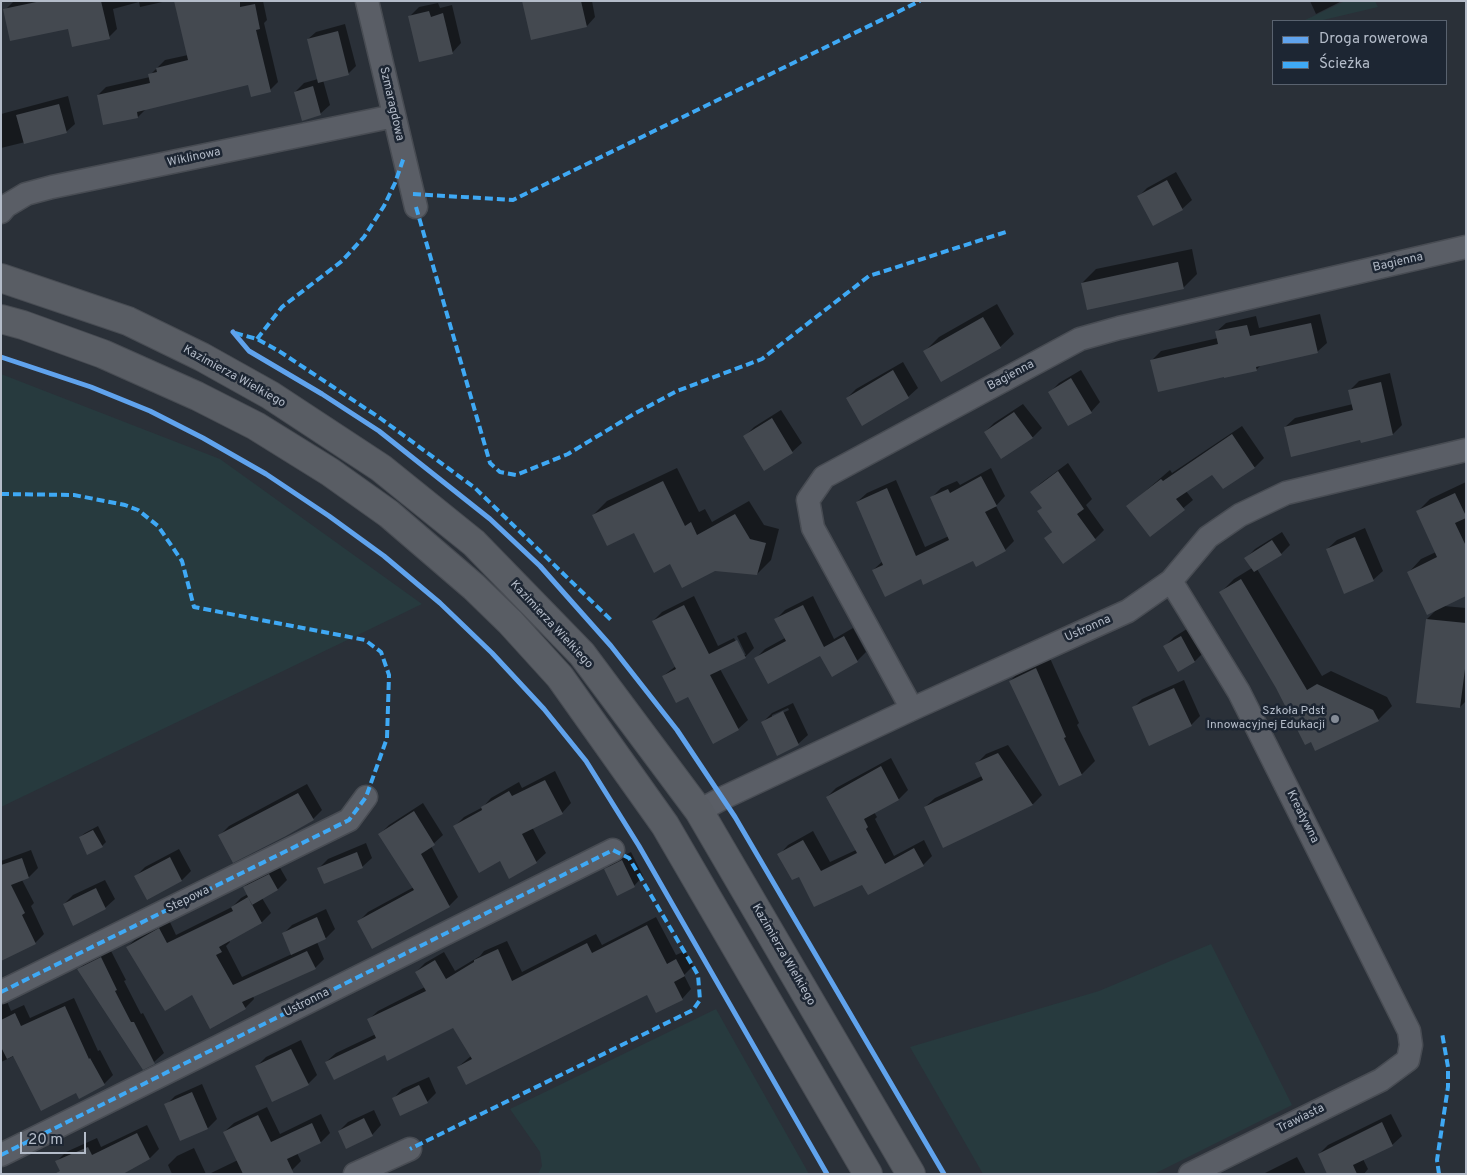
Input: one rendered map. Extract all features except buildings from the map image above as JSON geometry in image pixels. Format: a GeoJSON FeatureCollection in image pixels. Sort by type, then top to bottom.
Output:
{"type":"FeatureCollection","features":[{"type":"Feature","properties":{"kind":"main road","name":"Kazimierza Wielkiego"},"geometry":{"type":"LineString","coordinates":[[1,278],[128,321],[202,357],[270,395],[381,468],[474,543],[582,654],[699,811],[911,1174]]}},
{"type":"Feature","properties":{"kind":"main road"},"geometry":{"type":"LineString","coordinates":[[1,319],[103,354],[197,396],[256,426],[330,472],[388,514],[474,587],[498,610],[560,677],[665,825],[868,1174]]}},
{"type":"Feature","properties":{"kind":"street","name":"Szmaragdowa"},"geometry":{"type":"LineString","coordinates":[[367,1],[416,207]]}},
{"type":"Feature","properties":{"kind":"street","name":"Wiklinowa"},"geometry":{"type":"LineString","coordinates":[[1,212],[6,206],[26,194],[43,189],[394,116]]}},
{"type":"Feature","properties":{"kind":"street","name":"Bagienna"},"geometry":{"type":"LineString","coordinates":[[912,709],[813,528],[808,500],[824,477],[1080,339],[1119,328],[1466,247]]}},
{"type":"Feature","properties":{"kind":"street","name":"Ustronna"},"geometry":{"type":"LineString","coordinates":[[699,811],[912,709],[1128,611],[1171,581],[1208,537],[1240,515],[1286,493],[1466,450]]}},
{"type":"Feature","properties":{"kind":"street","name":"Kreatywna"},"geometry":{"type":"LineString","coordinates":[[1171,581],[1239,692],[1409,1031],[1411,1045],[1408,1060]]}},
{"type":"Feature","properties":{"kind":"street","name":"Stepowa"},"geometry":{"type":"LineString","coordinates":[[1,992],[350,820],[366,797]]}},
{"type":"Feature","properties":{"kind":"street","name":"Ustronna"},"geometry":{"type":"LineString","coordinates":[[1,1155],[613,850]]}},
{"type":"Feature","properties":{"kind":"street","name":"Trawiasta"},"geometry":{"type":"LineString","coordinates":[[1190,1174],[1381,1080],[1408,1060]]}},
{"type":"Feature","properties":{"kind":"street"},"geometry":{"type":"LineString","coordinates":[[355,1174],[410,1149]]}},
{"type":"Feature","properties":{"kind":"green space"},"geometry":{"type":"Polygon","coordinates":[[[1345,1],[1375,1],[1378,7],[1323,20],[1305,20],[1345,1]]]}},
{"type":"Feature","properties":{"kind":"green space"},"geometry":{"type":"Polygon","coordinates":[[[1,374],[220,459],[422,604],[1,807],[1,374]]]}},
{"type":"Feature","properties":{"kind":"green space"},"geometry":{"type":"Polygon","coordinates":[[[1211,944],[1292,1105],[1154,1174],[983,1174],[910,1047],[1099,991],[1211,944]]]}},
{"type":"Feature","properties":{"kind":"green space"},"geometry":{"type":"Polygon","coordinates":[[[716,1009],[809,1174],[538,1174],[542,1166],[540,1152],[510,1109],[716,1009]]]}},
{"type":"Feature","properties":{"kind":"marked path"},"geometry":{"type":"LineString","coordinates":[[413,194],[513,200],[920,1]]}},
{"type":"Feature","properties":{"kind":"marked path"},"geometry":{"type":"LineString","coordinates":[[257,339],[282,307],[342,261],[364,237],[384,206],[404,157]]}},
{"type":"Feature","properties":{"kind":"marked path"},"geometry":{"type":"LineString","coordinates":[[416,207],[490,463],[500,472],[516,475],[568,454],[634,414],[677,391],[762,359],[869,276],[1009,231]]}},
{"type":"Feature","properties":{"kind":"marked path"},"geometry":{"type":"LineString","coordinates":[[235,333],[257,339],[279,351],[380,418],[475,488],[613,622]]}},
{"type":"Feature","properties":{"kind":"marked path"},"geometry":{"type":"LineString","coordinates":[[1,494],[74,495],[125,505],[138,510],[158,526],[182,561],[194,607],[365,640],[381,652],[389,675],[387,738],[366,797],[349,820],[1,992]]}},
{"type":"Feature","properties":{"kind":"marked path"},"geometry":{"type":"LineString","coordinates":[[1,1155],[613,850],[629,858],[698,975],[700,1000],[693,1010],[410,1149]]}},
{"type":"Feature","properties":{"kind":"marked path"},"geometry":{"type":"LineString","coordinates":[[1439,1174],[1437,1160],[1448,1087],[1448,1067],[1442,1033]]}},
{"type":"Feature","properties":{"kind":"cycle path"},"geometry":{"type":"LineString","coordinates":[[233,332],[249,351],[322,394],[379,431],[490,519],[540,566],[611,646],[677,730],[735,817],[944,1174]]}},
{"type":"Feature","properties":{"kind":"cycle path"},"geometry":{"type":"LineString","coordinates":[[1,357],[91,387],[150,411],[203,438],[266,474],[384,556],[440,603],[492,653],[544,709],[586,761],[639,846],[827,1174]]}},
{"type":"Feature","properties":{"kind":"place","name":"Szkoła Pdst Innowacyjnej Edukacji"},"geometry":{"type":"Point","coordinates":[1335,719]}}]}
